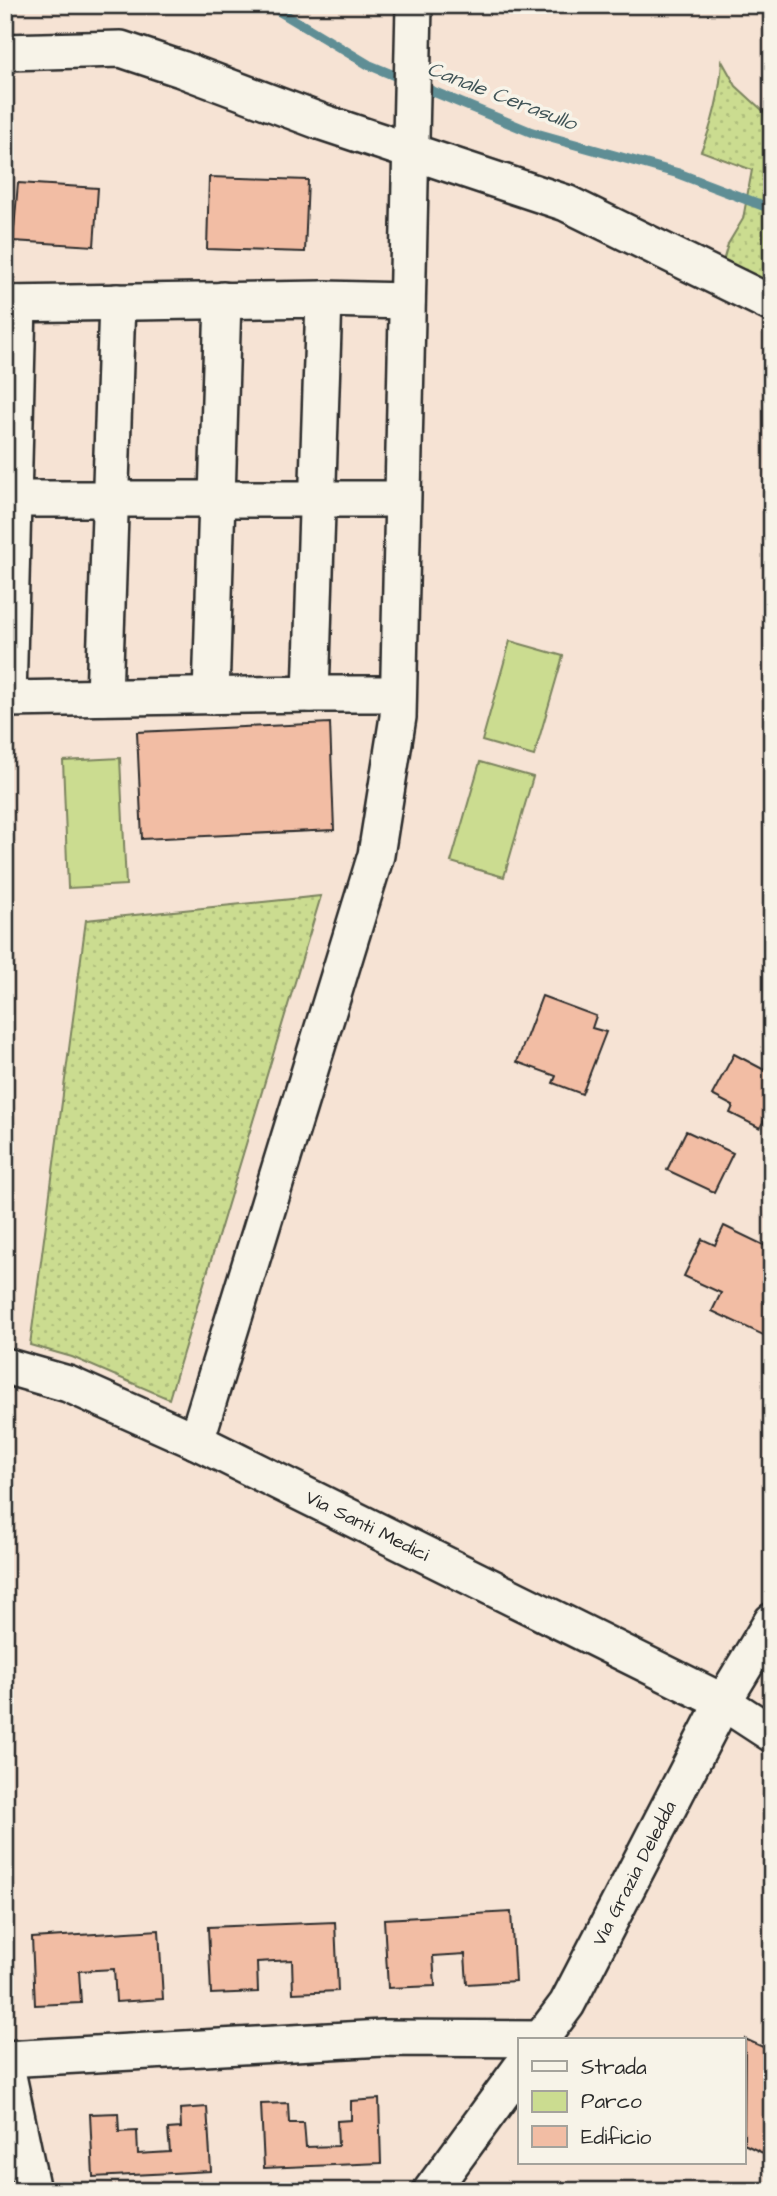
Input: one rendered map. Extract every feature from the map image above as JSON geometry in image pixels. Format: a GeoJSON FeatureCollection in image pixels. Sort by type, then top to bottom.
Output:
{"type":"FeatureCollection","features":[{"type":"Feature","properties":{"kind":"street"},"geometry":{"type":"LineString","coordinates":[[196,1441],[376,855],[398,718],[413,18]]}},
{"type":"Feature","properties":{"kind":"street"},"geometry":{"type":"LineString","coordinates":[[5,51],[121,49],[322,122],[566,203],[772,304]]}},
{"type":"Feature","properties":{"kind":"street"},"geometry":{"type":"LineString","coordinates":[[398,694],[7,699],[11,304],[324,299],[407,301]]}},
{"type":"Feature","properties":{"kind":"street"},"geometry":{"type":"LineString","coordinates":[[311,694],[324,299]]}},
{"type":"Feature","properties":{"kind":"street"},"geometry":{"type":"LineString","coordinates":[[211,696],[223,300]]}},
{"type":"Feature","properties":{"kind":"street"},"geometry":{"type":"LineString","coordinates":[[104,697],[117,302]]}},
{"type":"Feature","properties":{"kind":"street"},"geometry":{"type":"LineString","coordinates":[[9,499],[402,499]]}},
{"type":"Feature","properties":{"kind":"street","name":"Via Santi Medici"},"geometry":{"type":"LineString","coordinates":[[5,1366],[68,1384],[196,1441],[723,1702],[772,1734]]}},
{"type":"Feature","properties":{"kind":"street","name":"Via Grazia Deledda"},"geometry":{"type":"LineString","coordinates":[[542,2038],[567,2004],[723,1702],[772,1621]]}},
{"type":"Feature","properties":{"kind":"street"},"geometry":{"type":"LineString","coordinates":[[32,2191],[5,2060],[383,2038],[518,2040]]}},
{"type":"Feature","properties":{"kind":"street"},"geometry":{"type":"LineString","coordinates":[[431,2191],[518,2072]]}},
{"type":"Feature","properties":{"kind":"green space"},"geometry":{"type":"Polygon","coordinates":[[[722,61],[736,86],[772,119],[772,288],[722,265],[728,244],[743,219],[752,170],[701,151],[716,107],[722,61]]]}},
{"type":"Feature","properties":{"kind":"green space"},"geometry":{"type":"Polygon","coordinates":[[[510,641],[563,656],[534,756],[482,741],[510,641]]]}},
{"type":"Feature","properties":{"kind":"green space"},"geometry":{"type":"Polygon","coordinates":[[[120,758],[126,885],[68,888],[63,761],[120,758]]]}},
{"type":"Feature","properties":{"kind":"green space"},"geometry":{"type":"Polygon","coordinates":[[[480,762],[533,777],[504,877],[451,862],[480,762]]]}},
{"type":"Feature","properties":{"kind":"green space"},"geometry":{"type":"Polygon","coordinates":[[[321,896],[169,1399],[72,1357],[30,1345],[86,920],[321,896]]]}},
{"type":"Feature","properties":{"kind":"building"},"geometry":{"type":"Polygon","coordinates":[[[209,177],[308,180],[305,252],[207,249],[209,177]]]}},
{"type":"Feature","properties":{"kind":"building"},"geometry":{"type":"Polygon","coordinates":[[[18,183],[98,188],[94,246],[13,241],[18,183]]]}},
{"type":"Feature","properties":{"kind":"building"},"geometry":{"type":"Polygon","coordinates":[[[330,723],[334,830],[142,839],[137,732],[330,723]]]}},
{"type":"Feature","properties":{"kind":"building"},"geometry":{"type":"Polygon","coordinates":[[[542,996],[596,1016],[592,1028],[606,1032],[582,1094],[553,1083],[556,1076],[517,1062],[542,996]]]}},
{"type":"Feature","properties":{"kind":"building"},"geometry":{"type":"Polygon","coordinates":[[[734,1054],[772,1074],[772,1105],[760,1128],[730,1113],[733,1106],[712,1095],[734,1054]]]}},
{"type":"Feature","properties":{"kind":"building"},"geometry":{"type":"Polygon","coordinates":[[[686,1131],[733,1153],[714,1192],[667,1170],[686,1131]]]}},
{"type":"Feature","properties":{"kind":"building"},"geometry":{"type":"Polygon","coordinates":[[[724,1226],[772,1249],[772,1339],[712,1311],[721,1293],[684,1276],[702,1239],[715,1245],[724,1226]]]}},
{"type":"Feature","properties":{"kind":"building"},"geometry":{"type":"Polygon","coordinates":[[[511,1912],[515,1981],[467,1984],[465,1954],[433,1956],[435,1986],[388,1988],[384,1919],[511,1912]]]}},
{"type":"Feature","properties":{"kind":"building"},"geometry":{"type":"Polygon","coordinates":[[[335,1922],[338,1991],[293,1993],[292,1960],[257,1962],[258,1992],[211,1994],[208,1927],[335,1922]]]}},
{"type":"Feature","properties":{"kind":"building"},"geometry":{"type":"Polygon","coordinates":[[[159,1930],[163,1999],[116,2002],[114,1969],[79,1971],[81,2003],[35,2005],[32,1938],[159,1930]]]}},
{"type":"Feature","properties":{"kind":"building"},"geometry":{"type":"Polygon","coordinates":[[[746,2039],[772,2051],[772,2150],[769,2156],[746,2145],[746,2039]]]}},
{"type":"Feature","properties":{"kind":"building"},"geometry":{"type":"Polygon","coordinates":[[[379,2099],[381,2163],[264,2168],[261,2104],[288,2103],[289,2123],[304,2123],[306,2147],[338,2146],[337,2121],[351,2120],[351,2101],[379,2099]]]}},
{"type":"Feature","properties":{"kind":"building"},"geometry":{"type":"Polygon","coordinates":[[[207,2107],[211,2171],[93,2177],[90,2114],[118,2113],[119,2132],[137,2131],[138,2154],[170,2152],[168,2129],[181,2128],[180,2109],[207,2107]]]}},
{"type":"Feature","properties":{"kind":"waterway","name":"Canale Cerasullo"},"geometry":{"type":"LineString","coordinates":[[269,5],[369,65],[531,132],[677,173],[772,209]]}}]}
